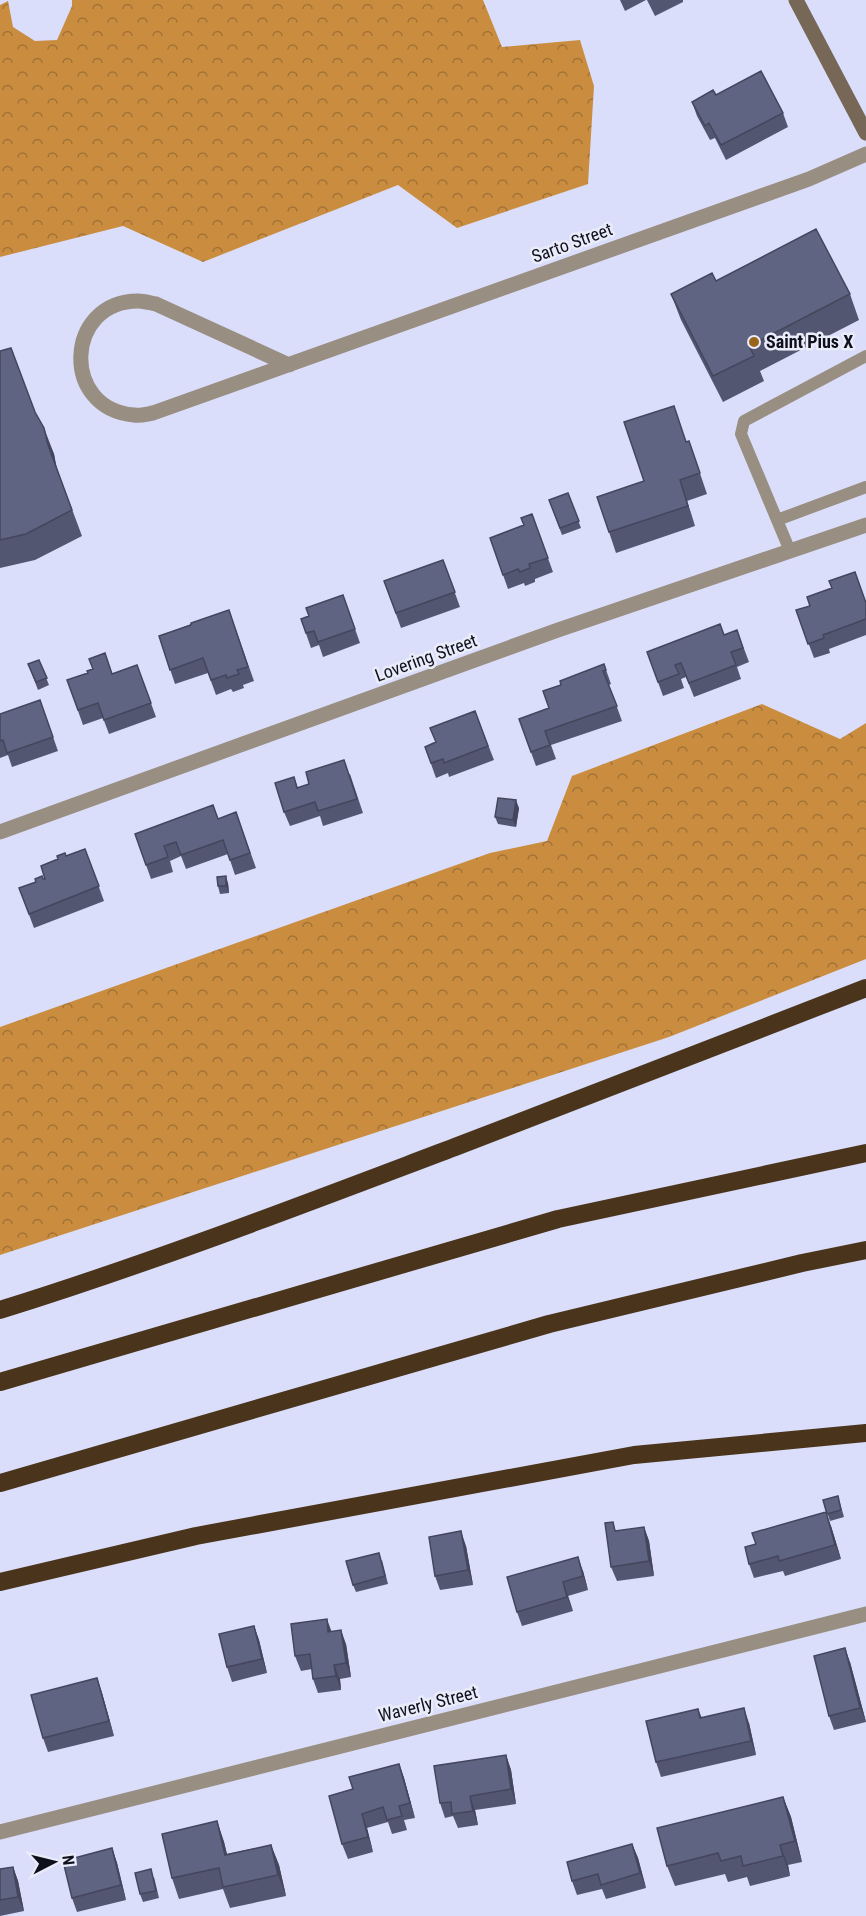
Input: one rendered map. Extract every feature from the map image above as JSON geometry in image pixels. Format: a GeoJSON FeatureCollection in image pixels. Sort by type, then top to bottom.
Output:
{"type":"FeatureCollection","features":[{"type":"Feature","properties":{"kind":"highway"},"geometry":{"type":"LineString","coordinates":[[0,1310],[254,1224],[866,988]]}},
{"type":"Feature","properties":{"kind":"highway"},"geometry":{"type":"LineString","coordinates":[[0,1382],[558,1219],[866,1153]]}},
{"type":"Feature","properties":{"kind":"highway"},"geometry":{"type":"LineString","coordinates":[[0,1483],[549,1324],[802,1263],[866,1250]]}},
{"type":"Feature","properties":{"kind":"highway"},"geometry":{"type":"LineString","coordinates":[[0,1582],[196,1536],[634,1455],[866,1433]]}},
{"type":"Feature","properties":{"kind":"main road"},"geometry":{"type":"LineString","coordinates":[[796,0],[866,133]]}},
{"type":"Feature","properties":{"kind":"street","name":"Sarto Street"},"geometry":{"type":"LineString","coordinates":[[289,365],[156,304],[139,300],[119,303],[101,313],[89,328],[81,346],[80,366],[86,385],[99,401],[115,411],[135,416],[153,413],[289,365],[809,179],[866,154]]}},
{"type":"Feature","properties":{"kind":"street","name":"Lovering Street"},"geometry":{"type":"LineString","coordinates":[[0,832],[558,630],[866,525]]}},
{"type":"Feature","properties":{"kind":"street","name":"Waverly Street"},"geometry":{"type":"LineString","coordinates":[[0,1832],[866,1614]]}},
{"type":"Feature","properties":{"kind":"lane"},"geometry":{"type":"LineString","coordinates":[[790,551],[741,434],[744,421],[866,356]]}},
{"type":"Feature","properties":{"kind":"lane"},"geometry":{"type":"LineString","coordinates":[[777,520],[866,487]]}},
{"type":"Feature","properties":{"kind":"green space"},"geometry":{"type":"Polygon","coordinates":[[[72,0],[483,0],[502,47],[580,40],[594,86],[588,184],[457,228],[398,185],[203,262],[123,226],[0,257],[0,5],[8,1],[13,27],[35,41],[57,40],[72,6],[72,0]]]}},
{"type":"Feature","properties":{"kind":"green space"},"geometry":{"type":"Polygon","coordinates":[[[762,704],[840,739],[866,723],[866,959],[669,1037],[0,1255],[0,1027],[490,853],[547,841],[572,776],[762,704]]]}},
{"type":"Feature","properties":{"kind":"building"},"geometry":{"type":"Polygon","coordinates":[[[761,71],[783,113],[721,145],[709,123],[705,126],[692,102],[713,90],[716,95],[761,71]]]}},
{"type":"Feature","properties":{"kind":"building","name":"Saint Pius X"},"geometry":{"type":"Polygon","coordinates":[[[816,229],[850,294],[749,346],[754,356],[713,376],[671,294],[712,273],[716,281],[816,229]]]}},
{"type":"Feature","properties":{"kind":"building"},"geometry":{"type":"Polygon","coordinates":[[[11,348],[35,412],[44,428],[72,510],[26,534],[0,540],[0,351],[11,348]]]}},
{"type":"Feature","properties":{"kind":"building"},"geometry":{"type":"Polygon","coordinates":[[[674,406],[686,442],[689,441],[700,473],[680,480],[688,506],[609,532],[597,497],[644,481],[624,422],[674,406]]]}},
{"type":"Feature","properties":{"kind":"building"},"geometry":{"type":"Polygon","coordinates":[[[568,493],[579,521],[560,528],[549,500],[568,493]]]}},
{"type":"Feature","properties":{"kind":"building"},"geometry":{"type":"Polygon","coordinates":[[[532,514],[548,558],[529,564],[530,568],[520,572],[518,569],[503,575],[490,538],[524,525],[521,518],[532,514]]]}},
{"type":"Feature","properties":{"kind":"building"},"geometry":{"type":"Polygon","coordinates":[[[443,560],[455,592],[396,613],[384,581],[443,560]]]}},
{"type":"Feature","properties":{"kind":"building"},"geometry":{"type":"Polygon","coordinates":[[[855,572],[866,603],[866,619],[823,635],[824,638],[808,644],[796,610],[810,606],[807,597],[832,588],[829,581],[855,572]]]}},
{"type":"Feature","properties":{"kind":"building"},"geometry":{"type":"Polygon","coordinates":[[[343,595],[355,629],[318,642],[314,631],[306,633],[301,619],[309,616],[306,608],[343,595]]]}},
{"type":"Feature","properties":{"kind":"building"},"geometry":{"type":"Polygon","coordinates":[[[229,610],[248,667],[237,670],[239,674],[211,680],[203,658],[170,670],[159,636],[229,610]]]}},
{"type":"Feature","properties":{"kind":"building"},"geometry":{"type":"Polygon","coordinates":[[[720,624],[724,635],[737,630],[743,648],[731,652],[736,665],[689,683],[681,663],[675,665],[679,674],[658,682],[647,652],[720,624]]]}},
{"type":"Feature","properties":{"kind":"building"},"geometry":{"type":"Polygon","coordinates":[[[105,653],[112,674],[137,665],[151,703],[104,720],[98,703],[78,710],[67,680],[88,673],[87,671],[93,669],[89,659],[105,653]]]}},
{"type":"Feature","properties":{"kind":"building"},"geometry":{"type":"Polygon","coordinates":[[[39,660],[47,678],[36,682],[28,664],[39,660]]]}},
{"type":"Feature","properties":{"kind":"building"},"geometry":{"type":"Polygon","coordinates":[[[604,664],[606,670],[603,671],[617,706],[545,731],[550,745],[531,752],[519,719],[549,708],[543,691],[561,685],[560,681],[604,664]]]}},
{"type":"Feature","properties":{"kind":"building"},"geometry":{"type":"Polygon","coordinates":[[[40,700],[53,737],[7,753],[3,740],[0,741],[0,714],[40,700]]]}},
{"type":"Feature","properties":{"kind":"building"},"geometry":{"type":"Polygon","coordinates":[[[475,711],[488,746],[444,763],[443,759],[431,763],[425,747],[436,742],[430,728],[475,711]]]}},
{"type":"Feature","properties":{"kind":"building"},"geometry":{"type":"Polygon","coordinates":[[[344,760],[357,799],[318,811],[315,802],[284,812],[275,783],[294,777],[297,788],[309,784],[306,772],[344,760]]]}},
{"type":"Feature","properties":{"kind":"building"},"geometry":{"type":"Polygon","coordinates":[[[498,798],[516,800],[513,820],[495,817],[498,798]]]}},
{"type":"Feature","properties":{"kind":"building"},"geometry":{"type":"Polygon","coordinates":[[[213,805],[218,819],[236,812],[250,853],[230,860],[223,840],[181,855],[176,842],[164,846],[168,857],[146,865],[135,834],[213,805]]]}},
{"type":"Feature","properties":{"kind":"building"},"geometry":{"type":"Polygon","coordinates":[[[85,849],[99,886],[29,914],[19,888],[36,882],[35,879],[42,876],[45,879],[41,866],[58,859],[57,856],[65,853],[66,856],[85,849]]]}},
{"type":"Feature","properties":{"kind":"building"},"geometry":{"type":"Polygon","coordinates":[[[226,876],[226,886],[218,886],[217,877],[226,876]]]}},
{"type":"Feature","properties":{"kind":"building"},"geometry":{"type":"Polygon","coordinates":[[[838,1496],[841,1510],[827,1514],[823,1500],[838,1496]]]}},
{"type":"Feature","properties":{"kind":"building"},"geometry":{"type":"Polygon","coordinates":[[[826,1512],[835,1545],[779,1561],[778,1556],[749,1564],[745,1547],[756,1544],[752,1533],[826,1512]]]}},
{"type":"Feature","properties":{"kind":"building"},"geometry":{"type":"Polygon","coordinates":[[[613,1522],[615,1531],[644,1527],[649,1561],[611,1567],[605,1523],[613,1522]]]}},
{"type":"Feature","properties":{"kind":"building"},"geometry":{"type":"Polygon","coordinates":[[[461,1531],[468,1570],[435,1576],[429,1537],[461,1531]]]}},
{"type":"Feature","properties":{"kind":"building"},"geometry":{"type":"Polygon","coordinates":[[[379,1553],[385,1576],[353,1585],[346,1561],[379,1553]]]}},
{"type":"Feature","properties":{"kind":"building"},"geometry":{"type":"Polygon","coordinates":[[[578,1557],[583,1576],[563,1582],[567,1597],[517,1612],[507,1577],[578,1557]]]}},
{"type":"Feature","properties":{"kind":"building"},"geometry":{"type":"Polygon","coordinates":[[[327,1619],[328,1632],[341,1630],[346,1663],[334,1665],[336,1676],[313,1679],[310,1654],[295,1656],[291,1624],[327,1619]]]}},
{"type":"Feature","properties":{"kind":"building"},"geometry":{"type":"Polygon","coordinates":[[[254,1626],[262,1659],[227,1667],[219,1634],[254,1626]]]}},
{"type":"Feature","properties":{"kind":"building"},"geometry":{"type":"Polygon","coordinates":[[[845,1648],[860,1708],[829,1716],[814,1656],[845,1648]]]}},
{"type":"Feature","properties":{"kind":"building"},"geometry":{"type":"Polygon","coordinates":[[[97,1678],[109,1721],[43,1738],[31,1695],[97,1678]]]}},
{"type":"Feature","properties":{"kind":"building"},"geometry":{"type":"Polygon","coordinates":[[[744,1708],[751,1741],[656,1762],[646,1721],[698,1709],[700,1718],[744,1708]]]}},
{"type":"Feature","properties":{"kind":"building"},"geometry":{"type":"Polygon","coordinates":[[[506,1755],[511,1789],[470,1796],[473,1811],[452,1814],[451,1802],[440,1803],[434,1766],[506,1755]]]}},
{"type":"Feature","properties":{"kind":"building"},"geometry":{"type":"Polygon","coordinates":[[[399,1764],[410,1803],[399,1806],[402,1816],[387,1820],[383,1807],[362,1814],[368,1837],[342,1844],[329,1796],[353,1789],[349,1777],[399,1764]]]}},
{"type":"Feature","properties":{"kind":"building"},"geometry":{"type":"Polygon","coordinates":[[[783,1797],[795,1841],[780,1845],[783,1856],[743,1866],[741,1856],[721,1861],[718,1853],[667,1866],[657,1828],[783,1797]]]}},
{"type":"Feature","properties":{"kind":"building"},"geometry":{"type":"Polygon","coordinates":[[[217,1821],[225,1855],[271,1845],[278,1875],[223,1887],[219,1868],[172,1878],[162,1834],[217,1821]]]}},
{"type":"Feature","properties":{"kind":"building"},"geometry":{"type":"Polygon","coordinates":[[[632,1844],[640,1873],[601,1885],[598,1874],[572,1881],[567,1862],[632,1844]]]}},
{"type":"Feature","properties":{"kind":"building"},"geometry":{"type":"Polygon","coordinates":[[[112,1848],[121,1885],[72,1898],[63,1861],[112,1848]]]}},
{"type":"Feature","properties":{"kind":"building"},"geometry":{"type":"Polygon","coordinates":[[[13,1867],[18,1897],[0,1900],[0,1869],[13,1867]]]}},
{"type":"Feature","properties":{"kind":"building"},"geometry":{"type":"Polygon","coordinates":[[[151,1869],[156,1891],[140,1894],[135,1873],[151,1869]]]}},
{"type":"Feature","properties":{"kind":"place","name":"Saint Pius X"},"geometry":{"type":"Point","coordinates":[754,342]}}]}
